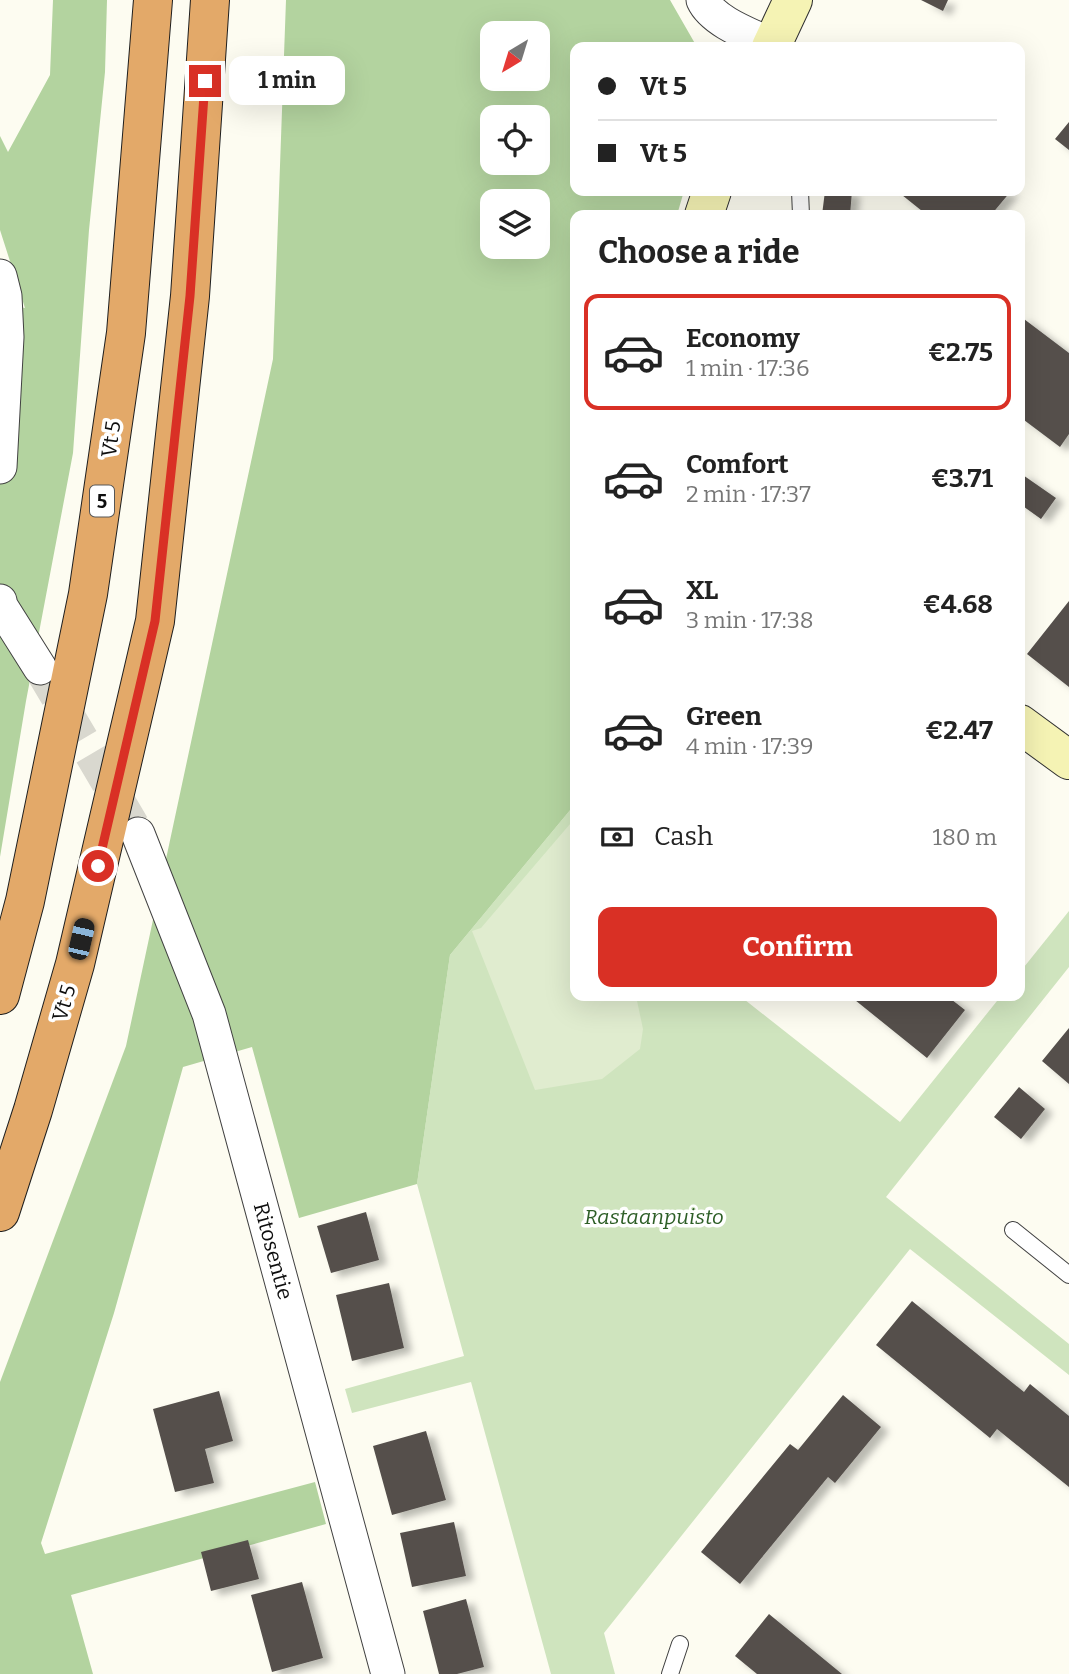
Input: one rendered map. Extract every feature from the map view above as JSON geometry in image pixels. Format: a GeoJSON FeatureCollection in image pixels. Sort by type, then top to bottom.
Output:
{"type":"FeatureCollection","features":[{"type":"Feature","properties":{"kind":"highway","name":"Vt 5"},"geometry":{"type":"LineString","coordinates":[[0,995],[25,901],[88,594],[126,333],[153,0]]}},
{"type":"Feature","properties":{"kind":"highway","name":"Vt 5"},"geometry":{"type":"LineString","coordinates":[[0,1212],[75,964],[155,621],[190,296],[210,0]]}},
{"type":"Feature","properties":{"kind":"street"},"geometry":{"type":"LineString","coordinates":[[703,0],[721,20],[763,42]]}},
{"type":"Feature","properties":{"kind":"street"},"geometry":{"type":"LineString","coordinates":[[773,42],[793,0]]}},
{"type":"Feature","properties":{"kind":"street"},"geometry":{"type":"LineString","coordinates":[[0,276],[5,296],[7,337],[0,467]]}},
{"type":"Feature","properties":{"kind":"street"},"geometry":{"type":"LineString","coordinates":[[0,606],[40,668]]}},
{"type":"Feature","properties":{"kind":"street"},"geometry":{"type":"LineString","coordinates":[[1025,728],[1069,760]]}},
{"type":"Feature","properties":{"kind":"street","name":"Ritosentie"},"geometry":{"type":"LineString","coordinates":[[138,834],[209,1014],[388,1674]]}},
{"type":"Feature","properties":{"kind":"lane"},"geometry":{"type":"LineString","coordinates":[[1013,1230],[1069,1275]]}},
{"type":"Feature","properties":{"kind":"lane"},"geometry":{"type":"LineString","coordinates":[[670,1674],[680,1644]]}},
{"type":"Feature","properties":{"kind":"green space"},"geometry":{"type":"Polygon","coordinates":[[[53,0],[107,0],[105,72],[89,230],[73,453],[26,701],[0,857],[0,303],[25,308],[0,230],[0,136],[8,152],[50,75],[53,0]]]}},
{"type":"Feature","properties":{"kind":"green space"},"geometry":{"type":"Polygon","coordinates":[[[286,0],[670,0],[694,42],[570,42],[570,196],[683,196],[678,210],[570,210],[570,810],[450,955],[417,1184],[299,1218],[252,1047],[183,1067],[114,1313],[41,1543],[45,1554],[315,1482],[326,1524],[71,1595],[93,1674],[0,1674],[0,1382],[126,1046],[273,359],[286,0]]]}},
{"type":"Feature","properties":{"kind":"green space","name":"Rastaanpuisto"},"geometry":{"type":"Polygon","coordinates":[[[570,810],[570,1001],[746,1001],[900,1122],[997,1001],[1025,1001],[1025,966],[1069,911],[1069,967],[886,1197],[1069,1344],[1069,1375],[910,1249],[604,1633],[615,1674],[551,1674],[471,1382],[352,1413],[345,1389],[464,1356],[417,1184],[450,955],[570,810]]]}},
{"type":"Feature","properties":{"kind":"green space"},"geometry":{"type":"Polygon","coordinates":[[[570,824],[570,1001],[637,1001],[643,1029],[640,1049],[602,1079],[535,1090],[472,931],[481,928],[570,824]]]}},
{"type":"Feature","properties":{"kind":"building"},"geometry":{"type":"Polygon","coordinates":[[[921,0],[948,0],[943,11],[921,0]]]}},
{"type":"Feature","properties":{"kind":"building"},"geometry":{"type":"Polygon","coordinates":[[[1069,122],[1069,150],[1055,139],[1069,122]]]}},
{"type":"Feature","properties":{"kind":"building"},"geometry":{"type":"Polygon","coordinates":[[[824,196],[852,196],[850,210],[823,210],[824,196]]]}},
{"type":"Feature","properties":{"kind":"building"},"geometry":{"type":"Polygon","coordinates":[[[903,196],[1007,196],[995,210],[921,210],[903,196]]]}},
{"type":"Feature","properties":{"kind":"building"},"geometry":{"type":"Polygon","coordinates":[[[1025,320],[1069,353],[1069,434],[1060,447],[1025,421],[1025,320]]]}},
{"type":"Feature","properties":{"kind":"building"},"geometry":{"type":"Polygon","coordinates":[[[1025,476],[1056,498],[1041,519],[1025,508],[1025,476]]]}},
{"type":"Feature","properties":{"kind":"building"},"geometry":{"type":"Polygon","coordinates":[[[1069,601],[1069,687],[1027,654],[1069,601]]]}},
{"type":"Feature","properties":{"kind":"building"},"geometry":{"type":"Polygon","coordinates":[[[856,1001],[953,1001],[965,1010],[927,1058],[856,1001]]]}},
{"type":"Feature","properties":{"kind":"building"},"geometry":{"type":"Polygon","coordinates":[[[1069,1028],[1069,1084],[1042,1061],[1069,1028]]]}},
{"type":"Feature","properties":{"kind":"building"},"geometry":{"type":"Polygon","coordinates":[[[1019,1087],[1045,1109],[1021,1139],[994,1117],[1019,1087]]]}},
{"type":"Feature","properties":{"kind":"building"},"geometry":{"type":"Polygon","coordinates":[[[366,1212],[379,1260],[331,1273],[317,1226],[366,1212]]]}},
{"type":"Feature","properties":{"kind":"building"},"geometry":{"type":"Polygon","coordinates":[[[389,1283],[404,1348],[352,1361],[336,1295],[389,1283]]]}},
{"type":"Feature","properties":{"kind":"building"},"geometry":{"type":"Polygon","coordinates":[[[912,1301],[1024,1392],[1030,1384],[1069,1416],[1069,1487],[997,1429],[990,1438],[876,1345],[912,1301]]]}},
{"type":"Feature","properties":{"kind":"building"},"geometry":{"type":"Polygon","coordinates":[[[219,1391],[233,1441],[205,1449],[214,1483],[175,1492],[153,1409],[219,1391]]]}},
{"type":"Feature","properties":{"kind":"building"},"geometry":{"type":"Polygon","coordinates":[[[843,1395],[881,1427],[835,1483],[828,1477],[740,1584],[701,1552],[790,1444],[798,1450],[843,1395]]]}},
{"type":"Feature","properties":{"kind":"building"},"geometry":{"type":"Polygon","coordinates":[[[426,1431],[446,1500],[392,1515],[373,1446],[426,1431]]]}},
{"type":"Feature","properties":{"kind":"building"},"geometry":{"type":"Polygon","coordinates":[[[454,1522],[466,1576],[412,1587],[400,1533],[454,1522]]]}},
{"type":"Feature","properties":{"kind":"building"},"geometry":{"type":"Polygon","coordinates":[[[248,1540],[259,1579],[211,1591],[201,1552],[248,1540]]]}},
{"type":"Feature","properties":{"kind":"building"},"geometry":{"type":"Polygon","coordinates":[[[302,1582],[323,1658],[272,1672],[251,1595],[302,1582]]]}},
{"type":"Feature","properties":{"kind":"building"},"geometry":{"type":"Polygon","coordinates":[[[466,1599],[484,1667],[457,1674],[439,1674],[423,1611],[466,1599]]]}},
{"type":"Feature","properties":{"kind":"building"},"geometry":{"type":"Polygon","coordinates":[[[769,1614],[842,1674],[757,1674],[735,1656],[769,1614]]]}},
{"type":"Feature","properties":{"kind":"tunnel"},"geometry":{"type":"LineString","coordinates":[[40,668],[138,834]]}},
{"type":"Feature","properties":{"kind":"route"},"geometry":{"type":"LineString","coordinates":[[98,866],[155,621],[190,296],[205,81]]}}]}
